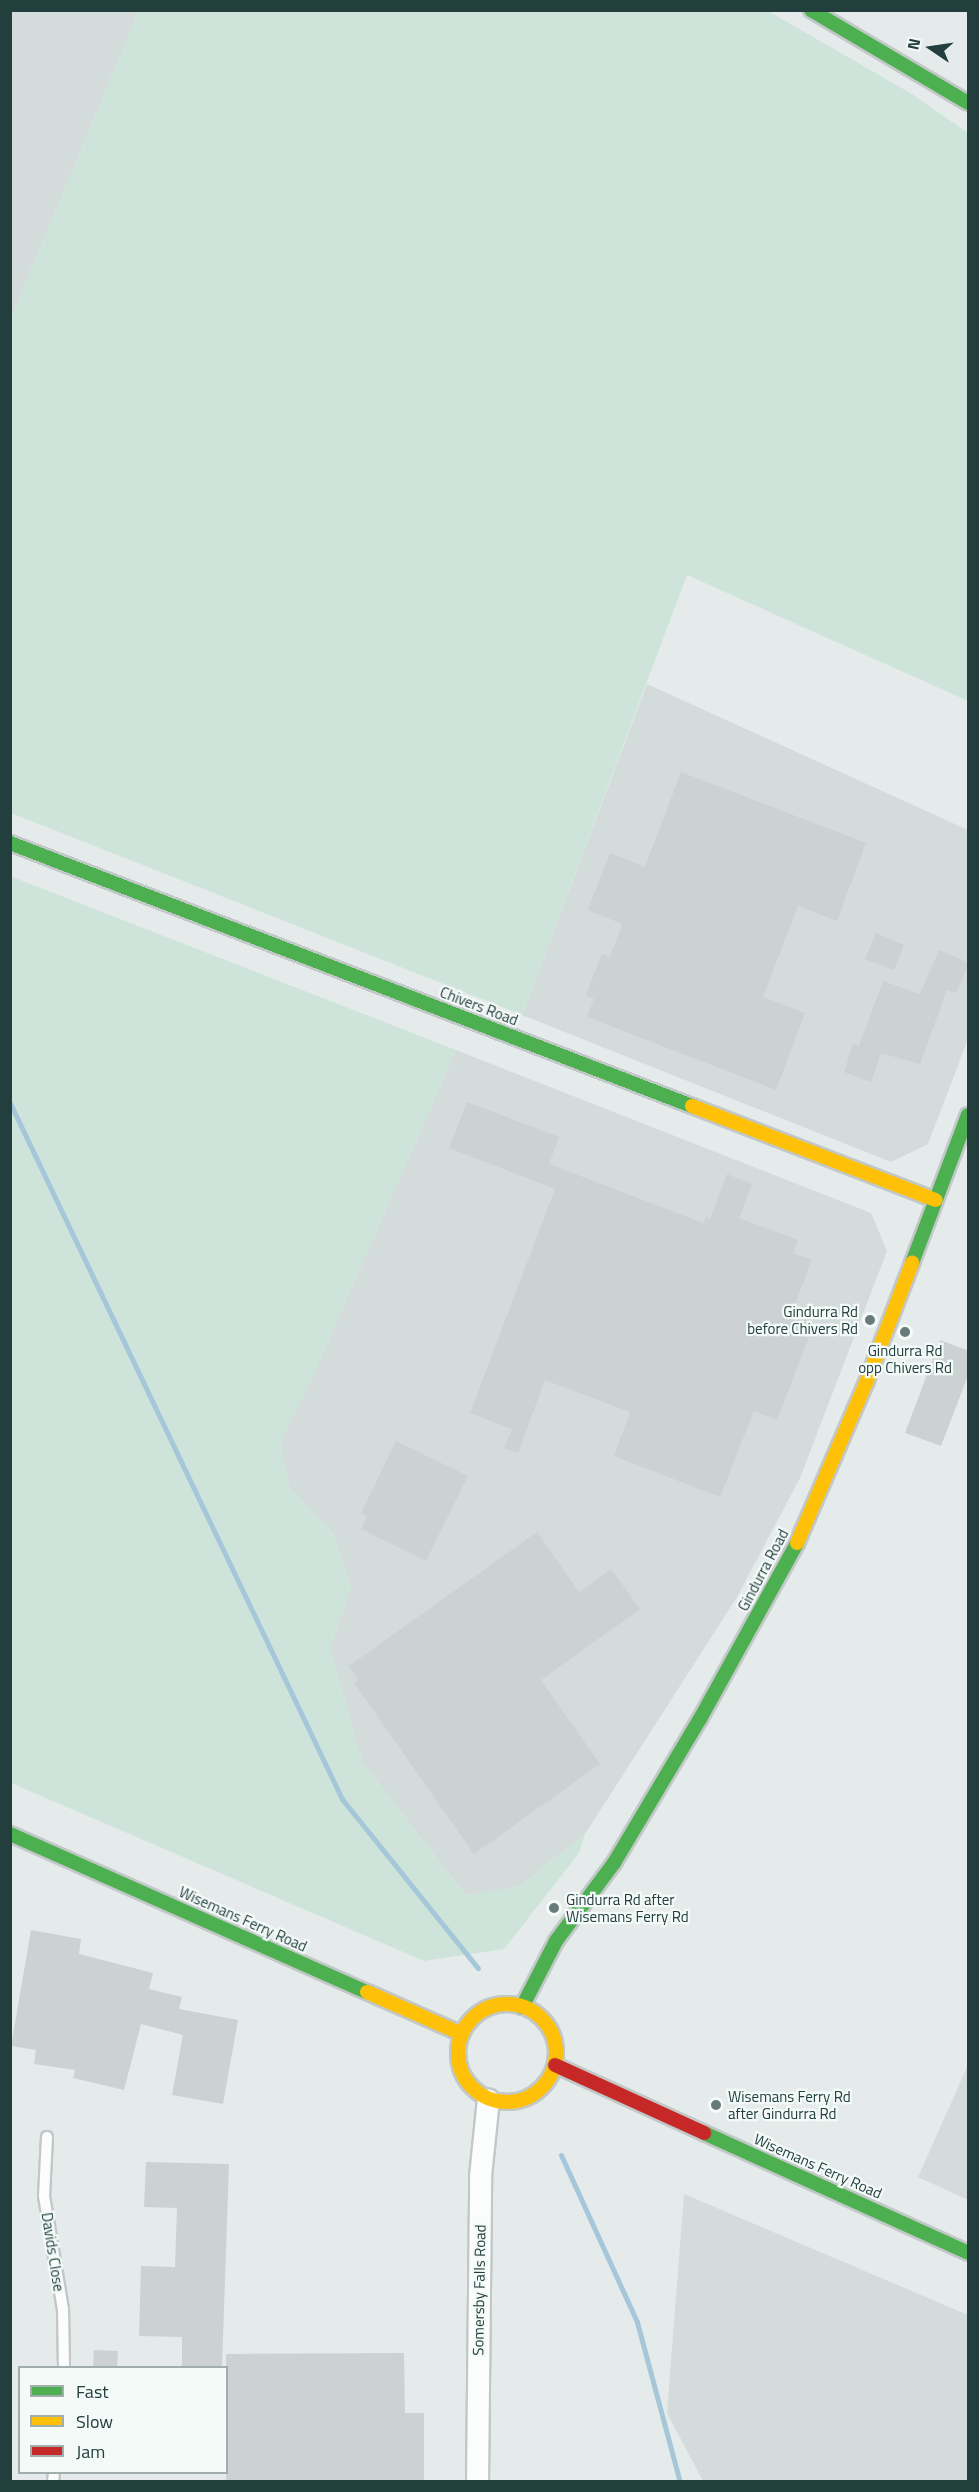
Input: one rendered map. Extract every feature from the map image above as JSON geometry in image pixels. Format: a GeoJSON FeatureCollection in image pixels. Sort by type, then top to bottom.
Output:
{"type":"FeatureCollection","features":[{"type":"Feature","properties":{"kind":"main road"},"geometry":{"type":"LineString","coordinates":[[811,10],[969,102]]}},
{"type":"Feature","properties":{"kind":"main road","name":"Chivers Road"},"geometry":{"type":"LineString","coordinates":[[10,843],[936,1200]]}},
{"type":"Feature","properties":{"kind":"main road","name":"Gindurra Road"},"geometry":{"type":"LineString","coordinates":[[522,2007],[556,1941],[614,1863],[700,1719],[796,1546],[866,1383],[969,1115]]}},
{"type":"Feature","properties":{"kind":"main road","name":"Wisemans Ferry Road"},"geometry":{"type":"LineString","coordinates":[[10,1834],[462,2034]]}},
{"type":"Feature","properties":{"kind":"main road"},"geometry":{"type":"LineString","coordinates":[[508,2004],[522,2007],[546,2023],[553,2036],[555,2065],[545,2084],[530,2097],[517,2102],[488,2099],[475,2091],[459,2065],[462,2034],[480,2012],[508,2004]]}},
{"type":"Feature","properties":{"kind":"main road","name":"Wisemans Ferry Road"},"geometry":{"type":"LineString","coordinates":[[555,2065],[969,2253]]}},
{"type":"Feature","properties":{"kind":"street","name":"Somersby Falls Road"},"geometry":{"type":"LineString","coordinates":[[477,2481],[480,2176],[488,2099]]}},
{"type":"Feature","properties":{"kind":"lane","name":"Davids Close"},"geometry":{"type":"LineString","coordinates":[[47,2137],[44,2196],[63,2308],[64,2366]]}},
{"type":"Feature","properties":{"kind":"shaded area"},"geometry":{"type":"Polygon","coordinates":[[[10,11],[139,11],[11,318],[10,318],[10,11]]]}},
{"type":"Feature","properties":{"kind":"shaded area"},"geometry":{"type":"Polygon","coordinates":[[[647,684],[968,830],[968,1039],[928,1144],[891,1162],[522,1015],[647,684]]]}},
{"type":"Feature","properties":{"kind":"shaded area"},"geometry":{"type":"Polygon","coordinates":[[[456,1050],[871,1213],[887,1251],[800,1478],[737,1597],[585,1834],[519,1887],[466,1896],[362,1762],[330,1648],[351,1587],[333,1533],[289,1488],[280,1441],[310,1382],[456,1050]]]}},
{"type":"Feature","properties":{"kind":"shaded area"},"geometry":{"type":"Polygon","coordinates":[[[968,2065],[968,2200],[918,2177],[968,2065]]]}},
{"type":"Feature","properties":{"kind":"shaded area"},"geometry":{"type":"Polygon","coordinates":[[[684,2194],[968,2315],[968,2481],[703,2481],[667,2413],[684,2194]]]}},
{"type":"Feature","properties":{"kind":"green space"},"geometry":{"type":"Polygon","coordinates":[[[139,11],[768,11],[912,94],[968,133],[968,701],[687,575],[522,1015],[11,813],[11,318],[139,11]]]}},
{"type":"Feature","properties":{"kind":"green space"},"geometry":{"type":"Polygon","coordinates":[[[10,876],[456,1050],[310,1382],[280,1441],[289,1488],[333,1533],[351,1587],[330,1648],[362,1762],[465,1895],[519,1887],[585,1834],[579,1853],[504,1949],[424,1961],[11,1783],[10,876]]]}},
{"type":"Feature","properties":{"kind":"building"},"geometry":{"type":"Polygon","coordinates":[[[681,772],[866,843],[837,921],[798,906],[763,997],[805,1013],[776,1090],[587,1017],[594,999],[586,995],[602,954],[610,957],[622,924],[588,910],[610,853],[645,867],[681,772]]]}},
{"type":"Feature","properties":{"kind":"building"},"geometry":{"type":"Polygon","coordinates":[[[876,933],[904,945],[894,970],[865,959],[876,933]]]}},
{"type":"Feature","properties":{"kind":"building"},"geometry":{"type":"Polygon","coordinates":[[[939,950],[969,963],[956,993],[947,990],[920,1064],[881,1053],[871,1082],[844,1072],[853,1044],[859,1046],[883,981],[920,994],[939,950]]]}},
{"type":"Feature","properties":{"kind":"building"},"geometry":{"type":"Polygon","coordinates":[[[467,1102],[559,1137],[549,1164],[703,1223],[706,1217],[710,1219],[727,1174],[752,1184],[739,1218],[798,1240],[793,1253],[812,1260],[792,1312],[810,1319],[806,1330],[811,1332],[777,1420],[754,1411],[720,1497],[614,1456],[630,1412],[545,1380],[518,1453],[504,1448],[512,1429],[470,1413],[555,1189],[449,1148],[467,1102]]]}},
{"type":"Feature","properties":{"kind":"building"},"geometry":{"type":"Polygon","coordinates":[[[940,1340],[969,1351],[969,1373],[941,1446],[905,1433],[940,1340]]]}},
{"type":"Feature","properties":{"kind":"building"},"geometry":{"type":"Polygon","coordinates":[[[396,1441],[468,1476],[426,1561],[361,1529],[367,1516],[361,1513],[396,1441]]]}},
{"type":"Feature","properties":{"kind":"building"},"geometry":{"type":"Polygon","coordinates":[[[537,1532],[579,1592],[611,1569],[640,1609],[541,1680],[600,1764],[474,1854],[354,1683],[358,1679],[349,1666],[537,1532]]]}},
{"type":"Feature","properties":{"kind":"building"},"geometry":{"type":"Polygon","coordinates":[[[31,1930],[81,1939],[79,1954],[153,1973],[149,1989],[182,1997],[179,2009],[238,2020],[223,2104],[172,2095],[183,2035],[141,2024],[124,2090],[73,2078],[75,2070],[34,2064],[36,2050],[11,2046],[31,1930]]]}},
{"type":"Feature","properties":{"kind":"building"},"geometry":{"type":"Polygon","coordinates":[[[146,2162],[229,2164],[222,2366],[182,2366],[182,2337],[139,2336],[141,2266],[175,2267],[177,2208],[144,2207],[146,2162]]]}},
{"type":"Feature","properties":{"kind":"building"},"geometry":{"type":"Polygon","coordinates":[[[94,2350],[118,2351],[117,2366],[93,2366],[94,2350]]]}},
{"type":"Feature","properties":{"kind":"building"},"geometry":{"type":"Polygon","coordinates":[[[404,2353],[405,2413],[424,2413],[424,2481],[226,2481],[226,2474],[228,2474],[228,2366],[226,2366],[226,2354],[404,2353]]]}},
{"type":"Feature","properties":{"kind":"waterway"},"geometry":{"type":"LineString","coordinates":[[10,1103],[342,1799],[478,1968]]}},
{"type":"Feature","properties":{"kind":"waterway"},"geometry":{"type":"LineString","coordinates":[[561,2155],[637,2322],[680,2482]]}},
{"type":"Feature","properties":{"kind":"traffic: fast"},"geometry":{"type":"LineString","coordinates":[[811,10],[968,103]]}},
{"type":"Feature","properties":{"kind":"traffic: fast"},"geometry":{"type":"LineString","coordinates":[[10,843],[692,1106]]}},
{"type":"Feature","properties":{"kind":"traffic: fast"},"geometry":{"type":"LineString","coordinates":[[912,1263],[968,1115]]}},
{"type":"Feature","properties":{"kind":"traffic: fast"},"geometry":{"type":"LineString","coordinates":[[522,2007],[556,1941],[614,1863],[700,1719],[797,1543]]}},
{"type":"Feature","properties":{"kind":"traffic: fast"},"geometry":{"type":"LineString","coordinates":[[10,1834],[367,1992]]}},
{"type":"Feature","properties":{"kind":"traffic: fast"},"geometry":{"type":"LineString","coordinates":[[704,2133],[968,2253]]}},
{"type":"Feature","properties":{"kind":"traffic: slow"},"geometry":{"type":"LineString","coordinates":[[692,1106],[936,1200]]}},
{"type":"Feature","properties":{"kind":"traffic: slow"},"geometry":{"type":"LineString","coordinates":[[797,1543],[866,1383],[912,1263]]}},
{"type":"Feature","properties":{"kind":"traffic: slow"},"geometry":{"type":"LineString","coordinates":[[367,1992],[462,2034]]}},
{"type":"Feature","properties":{"kind":"traffic: slow"},"geometry":{"type":"LineString","coordinates":[[507,2004],[526,2008],[542,2018],[552,2034],[556,2053],[552,2072],[542,2088],[526,2098],[507,2102],[488,2098],[472,2088],[462,2072],[458,2053],[462,2034],[472,2018],[488,2008],[507,2004]]}},
{"type":"Feature","properties":{"kind":"traffic: jam"},"geometry":{"type":"LineString","coordinates":[[555,2065],[704,2133]]}},
{"type":"Feature","properties":{"kind":"place","name":"Gindurra Rd before Chivers Rd"},"geometry":{"type":"Point","coordinates":[870,1320]}},
{"type":"Feature","properties":{"kind":"place","name":"Gindurra Rd opp Chivers Rd"},"geometry":{"type":"Point","coordinates":[905,1332]}},
{"type":"Feature","properties":{"kind":"place","name":"Gindurra Rd after Wisemans Ferry Rd"},"geometry":{"type":"Point","coordinates":[554,1908]}},
{"type":"Feature","properties":{"kind":"place","name":"Wisemans Ferry Rd after Gindurra Rd"},"geometry":{"type":"Point","coordinates":[716,2105]}}]}
